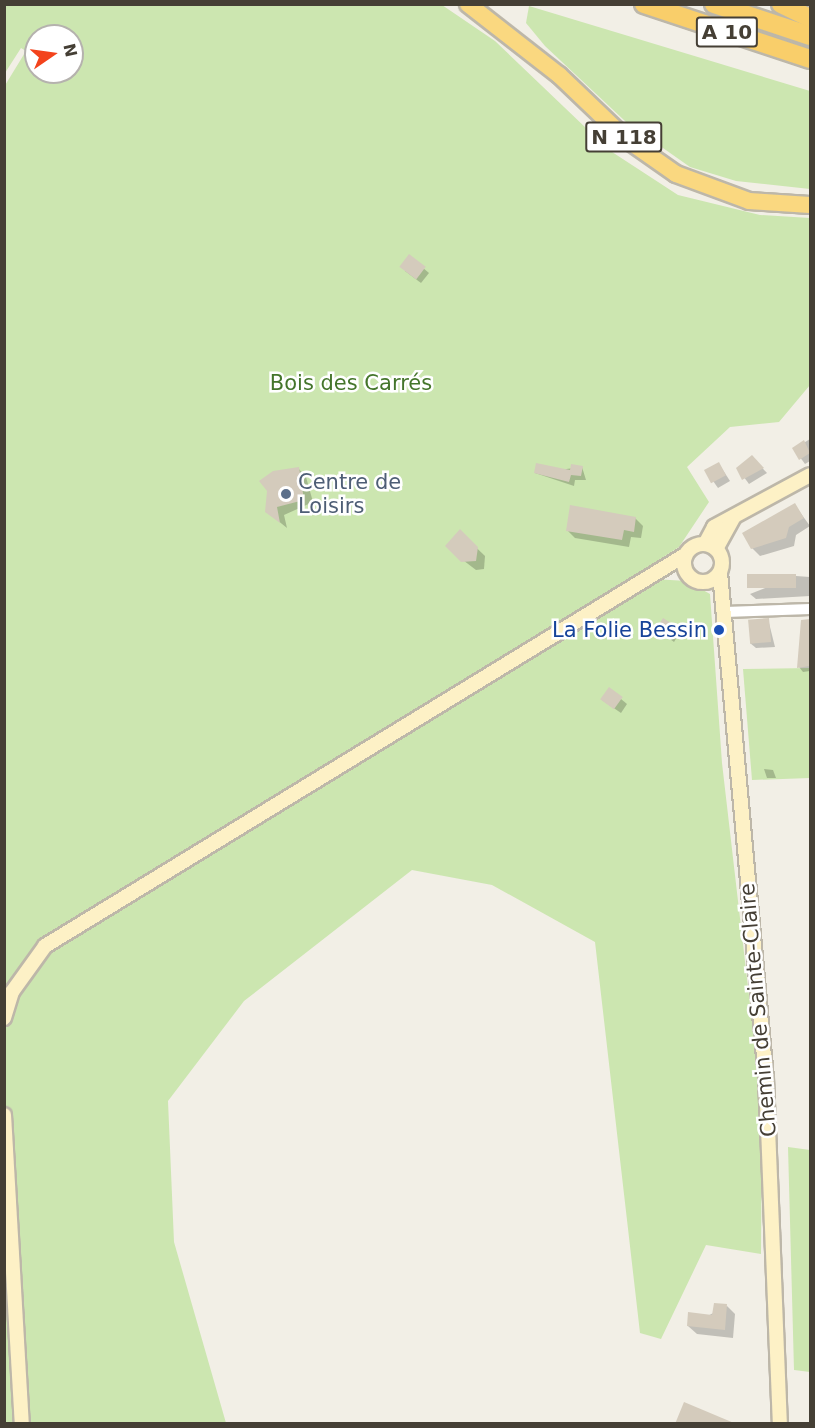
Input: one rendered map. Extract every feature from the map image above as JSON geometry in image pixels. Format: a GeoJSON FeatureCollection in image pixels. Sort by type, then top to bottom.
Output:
{"type":"FeatureCollection","features":[{"type":"Feature","properties":{"kind":"highway","name":"N 118"},"geometry":{"type":"LineString","coordinates":[[468,4],[536,55],[626,139],[676,174],[749,201],[810,205]]}},
{"type":"Feature","properties":{"kind":"highway","name":"A 10"},"geometry":{"type":"LineString","coordinates":[[644,4],[810,59]]}},
{"type":"Feature","properties":{"kind":"highway","name":"A 10"},"geometry":{"type":"LineString","coordinates":[[714,4],[810,36]]}},
{"type":"Feature","properties":{"kind":"highway"},"geometry":{"type":"LineString","coordinates":[[781,4],[810,18]]}},
{"type":"Feature","properties":{"kind":"main road"},"geometry":{"type":"LineString","coordinates":[[4,1018],[12,992],[45,946],[650,573],[685,555],[711,546],[714,527],[810,476]]}},
{"type":"Feature","properties":{"kind":"main road","name":"Chemin de Sainte-Claire"},"geometry":{"type":"LineString","coordinates":[[711,546],[720,573],[721,597],[725,612],[767,1101],[780,1424]]}},
{"type":"Feature","properties":{"kind":"main road"},"geometry":{"type":"LineString","coordinates":[[685,555],[695,579],[721,597]]}},
{"type":"Feature","properties":{"kind":"main road"},"geometry":{"type":"LineString","coordinates":[[650,573],[695,579],[720,573]]}},
{"type":"Feature","properties":{"kind":"main road"},"geometry":{"type":"LineString","coordinates":[[4,1115],[22,1424]]}},
{"type":"Feature","properties":{"kind":"street"},"geometry":{"type":"LineString","coordinates":[[725,612],[810,609]]}},
{"type":"Feature","properties":{"kind":"green space","name":"Bois des Carrés"},"geometry":{"type":"Polygon","coordinates":[[[5,5],[442,5],[495,41],[609,150],[678,195],[760,215],[810,218],[810,385],[779,422],[730,427],[687,467],[709,502],[679,547],[648,567],[653,579],[687,581],[710,594],[722,763],[762,1108],[761,1254],[706,1245],[661,1339],[640,1333],[595,942],[492,885],[412,870],[244,1001],[168,1101],[174,1242],[226,1423],[5,1423],[4,87],[24,54],[24,84],[84,84],[84,24],[24,24],[24,50],[21,48],[5,73],[5,5]]]}},
{"type":"Feature","properties":{"kind":"green space"},"geometry":{"type":"Polygon","coordinates":[[[529,6],[810,91],[810,189],[736,181],[690,167],[626,122],[545,46],[526,23],[529,6]]]}},
{"type":"Feature","properties":{"kind":"green space"},"geometry":{"type":"Polygon","coordinates":[[[810,668],[810,778],[752,780],[743,669],[810,668]]]}},
{"type":"Feature","properties":{"kind":"green space"},"geometry":{"type":"Polygon","coordinates":[[[788,1147],[810,1150],[810,1372],[794,1370],[788,1147]]]}},
{"type":"Feature","properties":{"kind":"building"},"geometry":{"type":"Polygon","coordinates":[[[409,254],[426,267],[416,279],[399,267],[409,254]]]}},
{"type":"Feature","properties":{"kind":"building"},"geometry":{"type":"Polygon","coordinates":[[[804,440],[810,453],[799,460],[792,448],[804,440]]]}},
{"type":"Feature","properties":{"kind":"building"},"geometry":{"type":"Polygon","coordinates":[[[752,455],[764,468],[742,480],[736,468],[752,455]]]}},
{"type":"Feature","properties":{"kind":"building"},"geometry":{"type":"Polygon","coordinates":[[[719,462],[726,475],[711,483],[704,470],[719,462]]]}},
{"type":"Feature","properties":{"kind":"building"},"geometry":{"type":"Polygon","coordinates":[[[536,463],[570,470],[571,464],[583,466],[581,476],[571,475],[569,482],[534,473],[536,463]]]}},
{"type":"Feature","properties":{"kind":"building"},"geometry":{"type":"Polygon","coordinates":[[[299,467],[304,500],[277,507],[280,523],[265,512],[267,491],[259,481],[273,471],[299,467]]]}},
{"type":"Feature","properties":{"kind":"building"},"geometry":{"type":"Polygon","coordinates":[[[795,503],[804,518],[789,527],[786,538],[751,549],[742,533],[795,503]]]}},
{"type":"Feature","properties":{"kind":"building"},"geometry":{"type":"Polygon","coordinates":[[[570,505],[636,517],[634,532],[624,530],[622,540],[566,531],[570,505]]]}},
{"type":"Feature","properties":{"kind":"building"},"geometry":{"type":"Polygon","coordinates":[[[460,529],[478,547],[476,561],[461,562],[445,546],[460,529]]]}},
{"type":"Feature","properties":{"kind":"building"},"geometry":{"type":"Polygon","coordinates":[[[747,574],[796,574],[796,588],[747,588],[747,574]]]}},
{"type":"Feature","properties":{"kind":"building"},"geometry":{"type":"Polygon","coordinates":[[[663,618],[676,626],[668,638],[656,630],[663,618]]]}},
{"type":"Feature","properties":{"kind":"building"},"geometry":{"type":"Polygon","coordinates":[[[769,618],[771,642],[750,644],[748,620],[769,618]]]}},
{"type":"Feature","properties":{"kind":"building"},"geometry":{"type":"Polygon","coordinates":[[[810,619],[810,666],[797,668],[801,620],[810,619]]]}},
{"type":"Feature","properties":{"kind":"building"},"geometry":{"type":"Polygon","coordinates":[[[609,687],[623,697],[614,709],[600,699],[609,687]]]}},
{"type":"Feature","properties":{"kind":"building"},"geometry":{"type":"Polygon","coordinates":[[[714,1303],[727,1304],[725,1330],[687,1326],[688,1312],[712,1315],[714,1303]]]}},
{"type":"Feature","properties":{"kind":"building"},"geometry":{"type":"Polygon","coordinates":[[[684,1402],[734,1423],[734,1424],[675,1424],[684,1402]]]}},
{"type":"Feature","properties":{"kind":"place","name":"Centre de Loisirs"},"geometry":{"type":"Point","coordinates":[286,494]}},
{"type":"Feature","properties":{"kind":"place","name":"La Folie Bessin"},"geometry":{"type":"Point","coordinates":[719,630]}}]}
